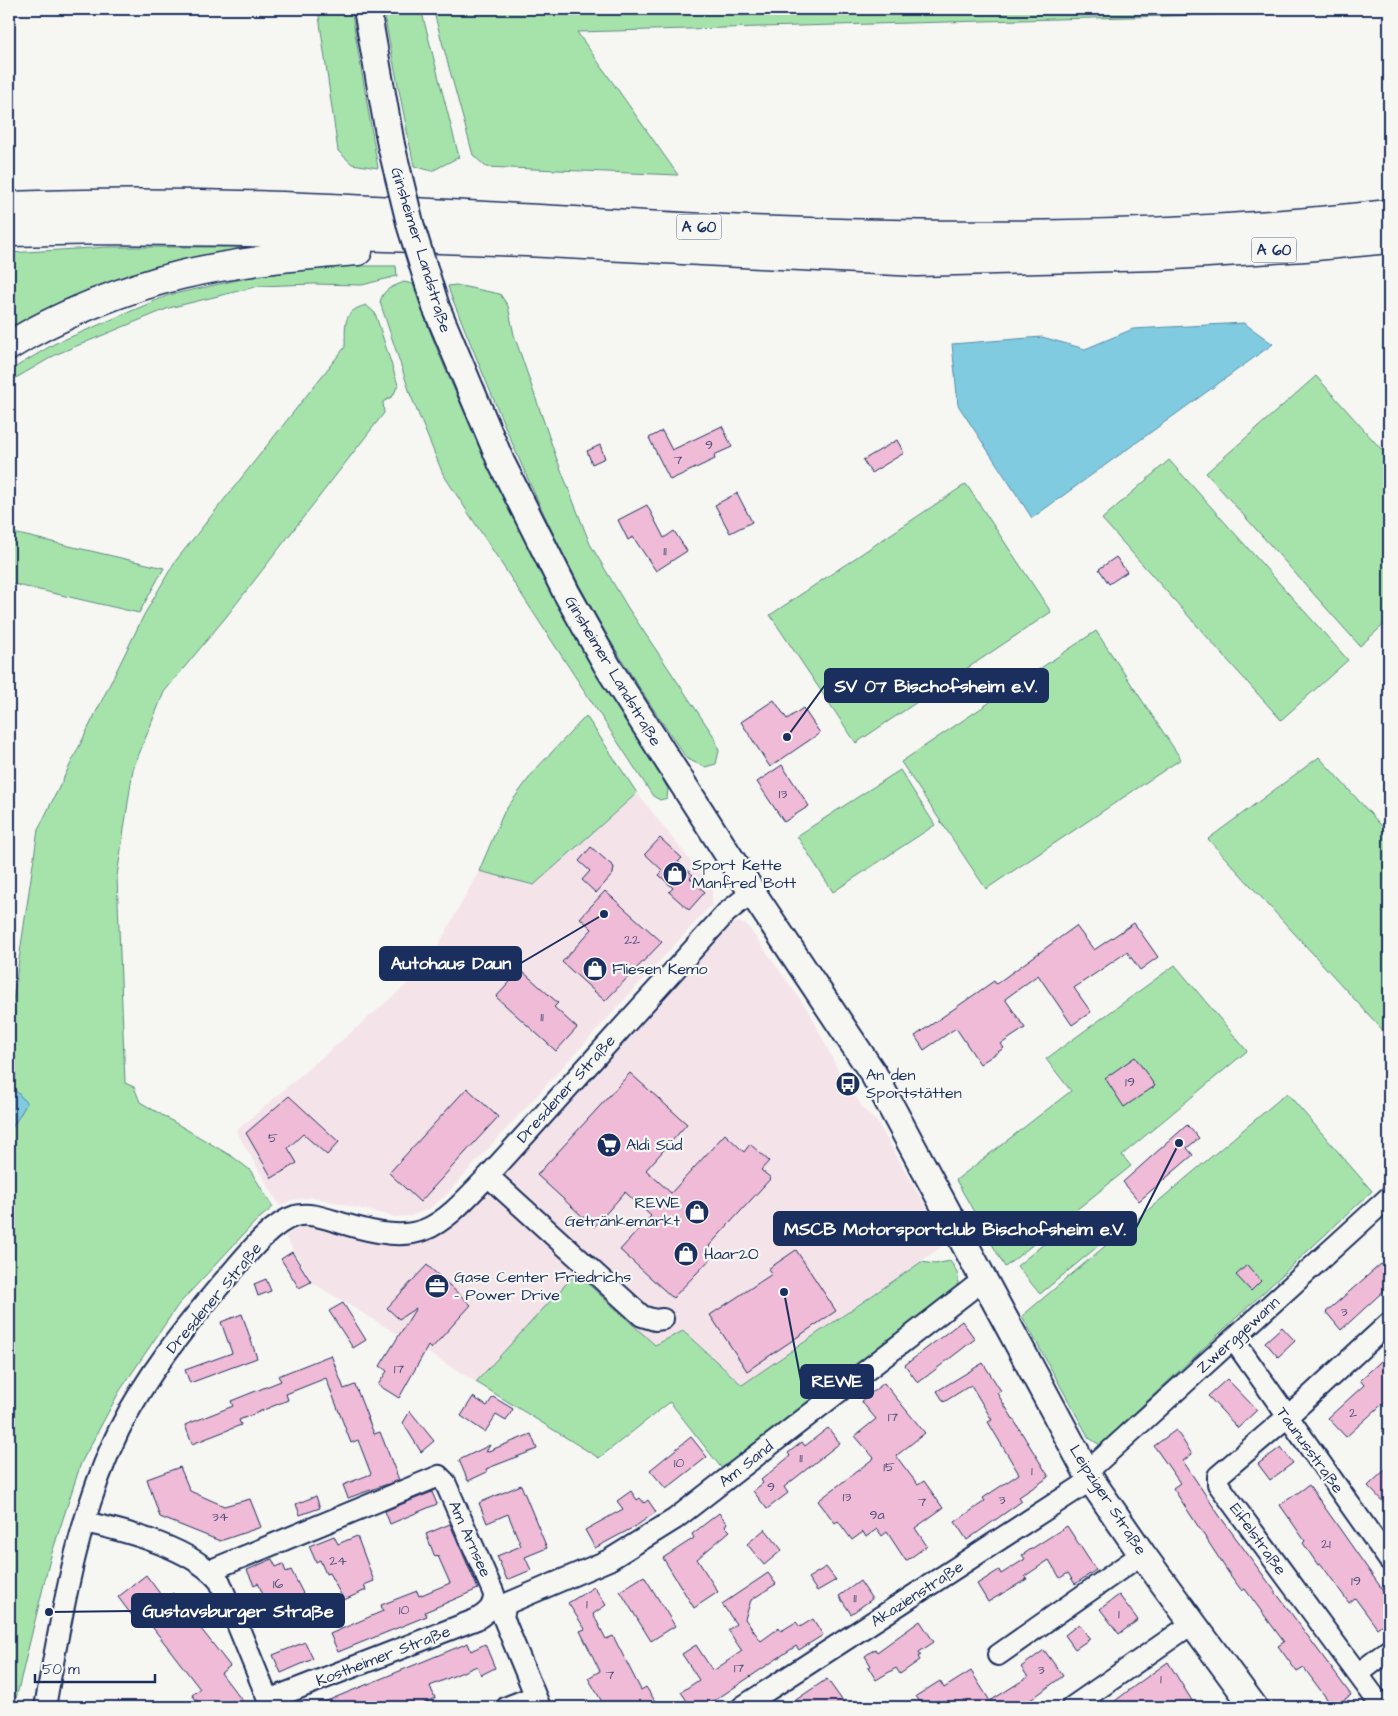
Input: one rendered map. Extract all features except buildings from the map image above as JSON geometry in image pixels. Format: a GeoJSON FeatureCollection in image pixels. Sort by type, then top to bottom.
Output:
{"type":"FeatureCollection","features":[{"type":"Feature","properties":{"kind":"highway","name":"A 60"},"geometry":{"type":"LineString","coordinates":[[9,206],[101,203],[330,207],[704,228],[894,233],[1037,234],[1162,231],[1333,221],[1389,214]]}},
{"type":"Feature","properties":{"kind":"highway","name":"A 60"},"geometry":{"type":"LineString","coordinates":[[9,232],[106,230],[238,232],[632,247],[808,258],[917,262],[1167,256],[1305,248],[1389,239]]}},
{"type":"Feature","properties":{"kind":"highway","name":"A 60"},"geometry":{"type":"LineString","coordinates":[[9,346],[73,313],[181,275],[294,256],[359,251],[554,252],[632,247]]}},
{"type":"Feature","properties":{"kind":"main road","name":"Ginsheimer Landstraße"},"geometry":{"type":"LineString","coordinates":[[367,9],[391,145],[411,227],[436,307],[501,462],[566,592],[644,724],[752,892],[873,1074],[983,1280]]}},
{"type":"Feature","properties":{"kind":"main road","name":"Leipziger Straße"},"geometry":{"type":"LineString","coordinates":[[983,1280],[1089,1476],[1142,1554],[1254,1707]]}},
{"type":"Feature","properties":{"kind":"street","name":"Dresdener Straße"},"geometry":{"type":"LineString","coordinates":[[45,1707],[67,1589],[84,1522],[119,1431],[165,1355],[211,1296],[246,1256],[272,1231],[292,1218],[307,1215],[389,1234],[419,1232],[438,1223],[456,1210],[726,913],[752,892]]}},
{"type":"Feature","properties":{"kind":"street"},"geometry":{"type":"LineString","coordinates":[[488,1176],[642,1316],[655,1320],[663,1319]]}},
{"type":"Feature","properties":{"kind":"street","name":"Zwerggewann"},"geometry":{"type":"LineString","coordinates":[[1089,1476],[1232,1340],[1389,1197]]}},
{"type":"Feature","properties":{"kind":"street","name":"Am Sand"},"geometry":{"type":"LineString","coordinates":[[538,1702],[506,1623],[504,1609],[511,1600],[610,1560],[675,1519],[983,1280]]}},
{"type":"Feature","properties":{"kind":"street","name":"Eifelstraße"},"geometry":{"type":"LineString","coordinates":[[1382,1707],[1218,1484],[1218,1476],[1287,1417],[1389,1323]]}},
{"type":"Feature","properties":{"kind":"street","name":"Taunusstraße"},"geometry":{"type":"LineString","coordinates":[[1232,1340],[1387,1550]]}},
{"type":"Feature","properties":{"kind":"street","name":"Am Arnsee"},"geometry":{"type":"LineString","coordinates":[[211,1570],[439,1476],[445,1482],[494,1594],[494,1604]]}},
{"type":"Feature","properties":{"kind":"street","name":"Akazienstraße"},"geometry":{"type":"LineString","coordinates":[[742,1707],[1089,1476]]}},
{"type":"Feature","properties":{"kind":"street"},"geometry":{"type":"LineString","coordinates":[[84,1522],[110,1528],[188,1555],[211,1570],[220,1582],[269,1704]]}},
{"type":"Feature","properties":{"kind":"street"},"geometry":{"type":"LineString","coordinates":[[998,1655],[1142,1554]]}},
{"type":"Feature","properties":{"kind":"street","name":"Kostheimer Straße"},"geometry":{"type":"LineString","coordinates":[[269,1704],[477,1620],[494,1604]]}},
{"type":"Feature","properties":{"kind":"street"},"geometry":{"type":"LineString","coordinates":[[1072,1707],[1192,1623]]}},
{"type":"Feature","properties":{"kind":"street"},"geometry":{"type":"LineString","coordinates":[[1358,1674],[1389,1650]]}},
{"type":"Feature","properties":{"kind":"street"},"geometry":{"type":"LineString","coordinates":[[507,1707],[538,1702]]}},
{"type":"Feature","properties":{"kind":"shaded area"},"geometry":{"type":"Polygon","coordinates":[[[637,793],[712,888],[712,904],[444,1197],[429,1209],[410,1216],[395,1217],[313,1197],[292,1200],[280,1206],[236,1131],[426,968],[479,871],[534,885],[637,793]]]}},
{"type":"Feature","properties":{"kind":"shaded area"},"geometry":{"type":"Polygon","coordinates":[[[738,922],[747,925],[810,1013],[840,1074],[864,1110],[877,1122],[947,1243],[742,1385],[683,1331],[655,1345],[576,1273],[476,1382],[313,1283],[285,1236],[304,1225],[315,1225],[374,1241],[400,1244],[428,1240],[443,1232],[488,1192],[728,926],[738,922]]]}},
{"type":"Feature","properties":{"kind":"green space"},"geometry":{"type":"Polygon","coordinates":[[[318,9],[351,9],[378,168],[352,164],[338,151],[318,9]]]}},
{"type":"Feature","properties":{"kind":"green space"},"geometry":{"type":"Polygon","coordinates":[[[383,9],[421,9],[459,157],[432,171],[414,166],[383,9]]]}},
{"type":"Feature","properties":{"kind":"green space"},"geometry":{"type":"Polygon","coordinates":[[[433,9],[1389,10],[577,32],[678,175],[486,167],[473,155],[433,9]]]}},
{"type":"Feature","properties":{"kind":"green space"},"geometry":{"type":"Polygon","coordinates":[[[109,247],[243,247],[131,278],[9,333],[9,253],[109,247]]]}},
{"type":"Feature","properties":{"kind":"green space"},"geometry":{"type":"Polygon","coordinates":[[[349,266],[396,266],[397,276],[362,285],[259,286],[169,308],[57,354],[9,382],[9,371],[54,344],[169,295],[261,275],[349,266]]]}},
{"type":"Feature","properties":{"kind":"green space"},"geometry":{"type":"Polygon","coordinates":[[[404,282],[413,284],[441,359],[490,466],[621,708],[668,789],[667,798],[660,800],[653,796],[443,474],[411,396],[380,302],[386,291],[404,282]]]}},
{"type":"Feature","properties":{"kind":"green space"},"geometry":{"type":"Polygon","coordinates":[[[456,285],[500,294],[508,306],[514,335],[556,457],[590,544],[628,608],[715,738],[719,751],[716,764],[705,767],[687,759],[624,664],[590,605],[551,529],[499,411],[450,293],[448,286],[456,285]]]}},
{"type":"Feature","properties":{"kind":"green space"},"geometry":{"type":"Polygon","coordinates":[[[366,305],[375,313],[398,385],[393,396],[383,402],[384,413],[226,617],[164,692],[133,769],[117,876],[125,1083],[134,1087],[140,1102],[233,1157],[250,1170],[273,1207],[255,1222],[178,1305],[119,1392],[81,1463],[50,1559],[14,1707],[9,1707],[9,1133],[27,1103],[13,1088],[9,1088],[9,1015],[11,1014],[38,830],[144,615],[174,563],[345,347],[345,326],[349,316],[352,311],[366,305]]]}},
{"type":"Feature","properties":{"kind":"green space"},"geometry":{"type":"Polygon","coordinates":[[[1316,376],[1389,458],[1389,620],[1360,646],[1206,473],[1316,376]]]}},
{"type":"Feature","properties":{"kind":"green space"},"geometry":{"type":"Polygon","coordinates":[[[1169,460],[1348,660],[1281,720],[1102,519],[1169,460]]]}},
{"type":"Feature","properties":{"kind":"green space"},"geometry":{"type":"Polygon","coordinates":[[[966,484],[1051,612],[856,743],[770,615],[966,484]]]}},
{"type":"Feature","properties":{"kind":"green space"},"geometry":{"type":"Polygon","coordinates":[[[9,532],[164,568],[139,613],[9,583],[9,532]]]}},
{"type":"Feature","properties":{"kind":"green space"},"geometry":{"type":"Polygon","coordinates":[[[1096,631],[1181,759],[986,889],[901,762],[1096,631]]]}},
{"type":"Feature","properties":{"kind":"green space"},"geometry":{"type":"Polygon","coordinates":[[[586,716],[637,793],[534,885],[479,871],[504,812],[535,770],[586,716]]]}},
{"type":"Feature","properties":{"kind":"green space"},"geometry":{"type":"Polygon","coordinates":[[[1319,757],[1389,834],[1389,1037],[1208,839],[1319,757]]]}},
{"type":"Feature","properties":{"kind":"green space"},"geometry":{"type":"Polygon","coordinates":[[[900,770],[935,825],[833,892],[797,836],[900,770]]]}},
{"type":"Feature","properties":{"kind":"green space"},"geometry":{"type":"Polygon","coordinates":[[[1175,965],[1247,1051],[1122,1155],[1131,1166],[1005,1267],[956,1180],[1071,1091],[1046,1059],[1175,965]]]}},
{"type":"Feature","properties":{"kind":"green space"},"geometry":{"type":"Polygon","coordinates":[[[1287,1093],[1372,1191],[1100,1445],[1089,1438],[1022,1316],[1287,1093]]]}},
{"type":"Feature","properties":{"kind":"green space"},"geometry":{"type":"Polygon","coordinates":[[[1080,1214],[1103,1242],[1040,1294],[1017,1266],[1080,1214]]]}},
{"type":"Feature","properties":{"kind":"green space"},"geometry":{"type":"Polygon","coordinates":[[[950,1261],[958,1276],[955,1292],[723,1470],[670,1402],[599,1458],[476,1382],[576,1273],[655,1345],[683,1331],[742,1385],[921,1262],[935,1264],[950,1261]]]}},
{"type":"Feature","properties":{"kind":"water"},"geometry":{"type":"Polygon","coordinates":[[[1244,323],[1273,344],[1032,518],[958,405],[952,344],[1042,337],[1085,349],[1133,329],[1244,323]]]}},
{"type":"Feature","properties":{"kind":"water"},"geometry":{"type":"Polygon","coordinates":[[[9,1088],[13,1088],[27,1103],[9,1133],[9,1088]]]}},
{"type":"Feature","properties":{"kind":"place","name":"SV 07 Bischofsheim e.V."},"geometry":{"type":"Point","coordinates":[787,737]}},
{"type":"Feature","properties":{"kind":"place","name":"Sport Kette Manfred Bott"},"geometry":{"type":"Point","coordinates":[675,874]}},
{"type":"Feature","properties":{"kind":"place","name":"Autohaus Daun"},"geometry":{"type":"Point","coordinates":[604,914]}},
{"type":"Feature","properties":{"kind":"place","name":"Fliesen Kemo"},"geometry":{"type":"Point","coordinates":[595,969]}},
{"type":"Feature","properties":{"kind":"place","name":"An den Sportstätten"},"geometry":{"type":"Point","coordinates":[848,1084]}},
{"type":"Feature","properties":{"kind":"place","name":"MSCB Motorsportclub Bischofsheim e.V."},"geometry":{"type":"Point","coordinates":[1179,1143]}},
{"type":"Feature","properties":{"kind":"place","name":"Aldi Süd"},"geometry":{"type":"Point","coordinates":[609,1145]}},
{"type":"Feature","properties":{"kind":"place","name":"REWE Getränkemarkt"},"geometry":{"type":"Point","coordinates":[697,1212]}},
{"type":"Feature","properties":{"kind":"place","name":"Haar2O"},"geometry":{"type":"Point","coordinates":[686,1254]}},
{"type":"Feature","properties":{"kind":"place","name":"Gase Center Friedrichs - Power Drive"},"geometry":{"type":"Point","coordinates":[437,1286]}},
{"type":"Feature","properties":{"kind":"place","name":"REWE"},"geometry":{"type":"Point","coordinates":[784,1292]}},
{"type":"Feature","properties":{"kind":"place","name":"Gustavsburger Straße"},"geometry":{"type":"Point","coordinates":[49,1612]}}]}
